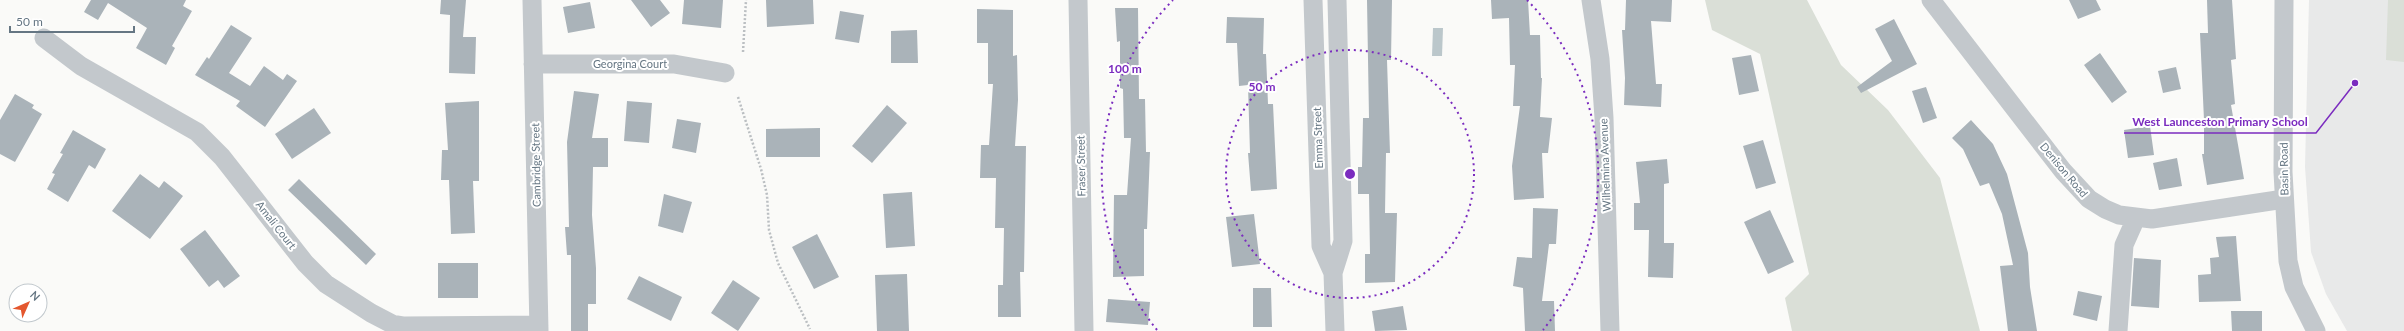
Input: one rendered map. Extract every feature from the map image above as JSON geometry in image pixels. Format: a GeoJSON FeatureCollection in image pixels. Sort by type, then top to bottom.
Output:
{"type":"FeatureCollection","features":[{"type":"Feature","properties":{"kind":"street","name":"Cambridge Street"},"geometry":{"type":"LineString","coordinates":[[532,0],[539,328]]}},
{"type":"Feature","properties":{"kind":"street","name":"Fraser Street"},"geometry":{"type":"LineString","coordinates":[[1078,0],[1084,331]]}},
{"type":"Feature","properties":{"kind":"street","name":"Emma Street"},"geometry":{"type":"LineString","coordinates":[[1313,0],[1321,246],[1333,273]]}},
{"type":"Feature","properties":{"kind":"street","name":"Emma Street"},"geometry":{"type":"LineString","coordinates":[[1335,331],[1333,273],[1343,241],[1337,0]]}},
{"type":"Feature","properties":{"kind":"street","name":"Wilhelmina Avenue"},"geometry":{"type":"LineString","coordinates":[[1591,0],[1600,59],[1602,88],[1610,331]]}},
{"type":"Feature","properties":{"kind":"street","name":"Denison Road"},"geometry":{"type":"LineString","coordinates":[[1931,0],[2078,188],[2105,209],[2136,218],[2152,219],[2284,199]]}},
{"type":"Feature","properties":{"kind":"street","name":"Basin Road"},"geometry":{"type":"LineString","coordinates":[[2284,0],[2284,199],[2288,261],[2294,287],[2316,331]]}},
{"type":"Feature","properties":{"kind":"street","name":"Amali Court"},"geometry":{"type":"LineString","coordinates":[[44,38],[81,66],[196,132],[206,140],[276,224],[304,263],[326,284],[350,302],[392,324],[404,326],[539,328]]}},
{"type":"Feature","properties":{"kind":"street","name":"Georgina Court"},"geometry":{"type":"LineString","coordinates":[[533,64],[674,64],[725,73]]}},
{"type":"Feature","properties":{"kind":"street"},"geometry":{"type":"LineString","coordinates":[[2118,331],[2124,245],[2136,218]]}},
{"type":"Feature","properties":{"kind":"path"},"geometry":{"type":"LineString","coordinates":[[744,52],[746,0]]}},
{"type":"Feature","properties":{"kind":"path"},"geometry":{"type":"LineString","coordinates":[[738,97],[761,169],[767,195],[770,230],[778,263],[810,329]]}},
{"type":"Feature","properties":{"kind":"shaded area"},"geometry":{"type":"Polygon","coordinates":[[[1705,0],[1807,0],[1841,65],[1888,110],[1940,178],[1980,331],[1792,331],[1785,298],[1809,274],[1760,54],[1712,30],[1705,0]]]}},
{"type":"Feature","properties":{"kind":"shaded area"},"geometry":{"type":"Polygon","coordinates":[[[2309,0],[2404,0],[2404,331],[2347,331],[2326,294],[2311,252],[2305,167],[2309,0]]]}},
{"type":"Feature","properties":{"kind":"shaded area"},"geometry":{"type":"Polygon","coordinates":[[[2388,0],[2404,0],[2404,62],[2386,60],[2388,0]]]}},
{"type":"Feature","properties":{"kind":"shaded area"},"geometry":{"type":"Polygon","coordinates":[[[1433,28],[1443,28],[1442,56],[1432,56],[1433,28]]]}},
{"type":"Feature","properties":{"kind":"building"},"geometry":{"type":"Polygon","coordinates":[[[91,0],[186,0],[183,6],[192,11],[172,46],[175,48],[166,65],[136,48],[147,28],[108,3],[98,20],[84,12],[91,0]]]}},
{"type":"Feature","properties":{"kind":"building"},"geometry":{"type":"Polygon","coordinates":[[[441,0],[466,0],[463,37],[476,37],[475,74],[449,73],[450,15],[440,14],[441,0]]]}},
{"type":"Feature","properties":{"kind":"building"},"geometry":{"type":"Polygon","coordinates":[[[631,0],[660,0],[670,13],[651,27],[631,0]]]}},
{"type":"Feature","properties":{"kind":"building"},"geometry":{"type":"Polygon","coordinates":[[[684,0],[723,0],[721,28],[682,24],[684,0]]]}},
{"type":"Feature","properties":{"kind":"building"},"geometry":{"type":"Polygon","coordinates":[[[766,0],[813,0],[814,24],[767,27],[766,0]]]}},
{"type":"Feature","properties":{"kind":"building"},"geometry":{"type":"Polygon","coordinates":[[[1367,0],[1392,0],[1391,60],[1387,60],[1390,153],[1386,153],[1385,213],[1397,213],[1395,282],[1365,283],[1365,254],[1370,254],[1369,194],[1358,194],[1358,167],[1362,167],[1363,118],[1369,118],[1367,0]]]}},
{"type":"Feature","properties":{"kind":"building"},"geometry":{"type":"Polygon","coordinates":[[[1491,0],[1528,0],[1530,35],[1540,35],[1542,78],[1540,117],[1552,118],[1548,153],[1542,153],[1544,198],[1514,200],[1512,166],[1520,106],[1513,106],[1515,65],[1510,65],[1509,18],[1492,19],[1491,0]]]}},
{"type":"Feature","properties":{"kind":"building"},"geometry":{"type":"Polygon","coordinates":[[[1626,0],[1672,0],[1671,22],[1651,21],[1656,84],[1662,84],[1661,107],[1624,105],[1625,78],[1622,30],[1625,30],[1626,0]]]}},
{"type":"Feature","properties":{"kind":"building"},"geometry":{"type":"Polygon","coordinates":[[[2069,0],[2096,0],[2101,10],[2078,19],[2069,0]]]}},
{"type":"Feature","properties":{"kind":"building"},"geometry":{"type":"Polygon","coordinates":[[[2207,0],[2232,0],[2236,59],[2231,60],[2235,104],[2231,105],[2244,179],[2207,185],[2202,154],[2204,154],[2204,120],[2200,33],[2208,33],[2207,0]]]}},
{"type":"Feature","properties":{"kind":"building"},"geometry":{"type":"Polygon","coordinates":[[[590,2],[595,28],[568,33],[563,7],[590,2]]]}},
{"type":"Feature","properties":{"kind":"building"},"geometry":{"type":"Polygon","coordinates":[[[1115,8],[1138,8],[1139,99],[1145,99],[1146,152],[1150,152],[1147,229],[1144,229],[1144,276],[1113,277],[1114,195],[1127,195],[1131,138],[1124,138],[1123,89],[1120,88],[1120,41],[1117,42],[1115,8]]]}},
{"type":"Feature","properties":{"kind":"building"},"geometry":{"type":"Polygon","coordinates":[[[977,9],[1013,10],[1013,56],[1017,55],[1018,100],[1015,146],[1026,146],[1024,272],[1020,272],[1021,317],[998,317],[998,285],[1003,285],[1004,228],[995,228],[996,178],[980,178],[981,145],[989,145],[993,84],[988,84],[988,43],[977,43],[977,9]]]}},
{"type":"Feature","properties":{"kind":"building"},"geometry":{"type":"Polygon","coordinates":[[[840,11],[864,15],[859,43],[835,39],[840,11]]]}},
{"type":"Feature","properties":{"kind":"building"},"geometry":{"type":"Polygon","coordinates":[[[1227,17],[1264,18],[1263,54],[1266,54],[1268,104],[1273,104],[1277,189],[1251,191],[1248,153],[1250,153],[1248,85],[1239,86],[1237,43],[1226,43],[1227,17]]]}},
{"type":"Feature","properties":{"kind":"building"},"geometry":{"type":"Polygon","coordinates":[[[1894,19],[1917,64],[1861,93],[1857,87],[1892,61],[1875,29],[1894,19]]]}},
{"type":"Feature","properties":{"kind":"building"},"geometry":{"type":"Polygon","coordinates":[[[231,25],[252,38],[229,73],[250,86],[264,66],[283,80],[287,74],[297,81],[265,127],[236,106],[240,101],[195,75],[207,57],[209,59],[231,25]]]}},
{"type":"Feature","properties":{"kind":"building"},"geometry":{"type":"Polygon","coordinates":[[[917,30],[918,63],[891,63],[891,31],[917,30]]]}},
{"type":"Feature","properties":{"kind":"building"},"geometry":{"type":"Polygon","coordinates":[[[2100,53],[2127,92],[2112,103],[2084,65],[2100,53]]]}},
{"type":"Feature","properties":{"kind":"building"},"geometry":{"type":"Polygon","coordinates":[[[1751,55],[1759,91],[1739,95],[1732,58],[1751,55]]]}},
{"type":"Feature","properties":{"kind":"building"},"geometry":{"type":"Polygon","coordinates":[[[2176,67],[2181,89],[2163,93],[2158,71],[2176,67]]]}},
{"type":"Feature","properties":{"kind":"building"},"geometry":{"type":"Polygon","coordinates":[[[1926,87],[1937,118],[1923,123],[1912,91],[1926,87]]]}},
{"type":"Feature","properties":{"kind":"building"},"geometry":{"type":"Polygon","coordinates":[[[574,91],[599,94],[592,138],[608,138],[608,167],[593,167],[592,215],[596,268],[596,304],[588,304],[588,331],[571,331],[571,255],[567,255],[565,227],[569,227],[567,142],[574,91]]]}},
{"type":"Feature","properties":{"kind":"building"},"geometry":{"type":"Polygon","coordinates":[[[15,94],[34,105],[32,108],[42,114],[15,162],[0,154],[0,120],[15,94]]]}},
{"type":"Feature","properties":{"kind":"building"},"geometry":{"type":"Polygon","coordinates":[[[479,101],[479,181],[473,181],[475,233],[451,234],[449,180],[441,180],[442,150],[448,150],[445,103],[479,101]]]}},
{"type":"Feature","properties":{"kind":"building"},"geometry":{"type":"Polygon","coordinates":[[[627,101],[652,103],[649,143],[624,141],[627,101]]]}},
{"type":"Feature","properties":{"kind":"building"},"geometry":{"type":"Polygon","coordinates":[[[887,105],[907,123],[872,163],[852,146],[887,105]]]}},
{"type":"Feature","properties":{"kind":"building"},"geometry":{"type":"Polygon","coordinates":[[[314,108],[331,133],[292,159],[275,134],[314,108]]]}},
{"type":"Feature","properties":{"kind":"building"},"geometry":{"type":"Polygon","coordinates":[[[677,119],[701,123],[696,153],[672,148],[677,119]]]}},
{"type":"Feature","properties":{"kind":"building"},"geometry":{"type":"Polygon","coordinates":[[[1971,120],[1993,144],[2007,174],[2028,253],[2030,287],[2037,331],[2008,331],[2000,266],[2013,265],[2002,214],[1989,183],[1980,186],[1963,149],[1952,138],[1971,120]]]}},
{"type":"Feature","properties":{"kind":"building"},"geometry":{"type":"Polygon","coordinates":[[[2150,126],[2154,155],[2128,158],[2124,130],[2150,126]]]}},
{"type":"Feature","properties":{"kind":"building"},"geometry":{"type":"Polygon","coordinates":[[[820,128],[820,157],[766,157],[766,129],[820,128]]]}},
{"type":"Feature","properties":{"kind":"building"},"geometry":{"type":"Polygon","coordinates":[[[73,130],[106,149],[95,169],[89,165],[68,202],[47,189],[55,174],[52,173],[63,154],[60,153],[73,130]]]}},
{"type":"Feature","properties":{"kind":"building"},"geometry":{"type":"Polygon","coordinates":[[[1763,140],[1776,183],[1756,189],[1743,146],[1763,140]]]}},
{"type":"Feature","properties":{"kind":"building"},"geometry":{"type":"Polygon","coordinates":[[[2177,158],[2182,186],[2159,190],[2153,163],[2177,158]]]}},
{"type":"Feature","properties":{"kind":"building"},"geometry":{"type":"Polygon","coordinates":[[[1667,159],[1669,183],[1664,184],[1664,243],[1674,243],[1673,278],[1648,277],[1649,230],[1634,230],[1634,203],[1640,203],[1636,162],[1667,159]]]}},
{"type":"Feature","properties":{"kind":"building"},"geometry":{"type":"Polygon","coordinates":[[[140,174],[159,188],[164,181],[183,196],[150,239],[112,211],[140,174]]]}},
{"type":"Feature","properties":{"kind":"building"},"geometry":{"type":"Polygon","coordinates":[[[299,179],[376,254],[366,265],[288,190],[299,179]]]}},
{"type":"Feature","properties":{"kind":"building"},"geometry":{"type":"Polygon","coordinates":[[[912,192],[915,246],[886,248],[883,194],[912,192]]]}},
{"type":"Feature","properties":{"kind":"building"},"geometry":{"type":"Polygon","coordinates":[[[664,194],[692,202],[683,233],[658,226],[664,194]]]}},
{"type":"Feature","properties":{"kind":"building"},"geometry":{"type":"Polygon","coordinates":[[[1533,208],[1558,209],[1556,244],[1549,244],[1542,301],[1554,301],[1555,331],[1525,331],[1523,288],[1513,286],[1517,257],[1532,258],[1533,208]]]}},
{"type":"Feature","properties":{"kind":"building"},"geometry":{"type":"Polygon","coordinates":[[[1770,210],[1794,262],[1768,274],[1744,222],[1770,210]]]}},
{"type":"Feature","properties":{"kind":"building"},"geometry":{"type":"Polygon","coordinates":[[[1254,214],[1260,264],[1232,267],[1226,217],[1254,214]]]}},
{"type":"Feature","properties":{"kind":"building"},"geometry":{"type":"Polygon","coordinates":[[[205,230],[240,276],[224,288],[218,280],[209,287],[180,249],[205,230]]]}},
{"type":"Feature","properties":{"kind":"building"},"geometry":{"type":"Polygon","coordinates":[[[817,234],[839,277],[814,289],[792,247],[817,234]]]}},
{"type":"Feature","properties":{"kind":"building"},"geometry":{"type":"Polygon","coordinates":[[[2236,236],[2241,301],[2199,302],[2198,275],[2211,274],[2210,258],[2219,257],[2216,237],[2236,236]]]}},
{"type":"Feature","properties":{"kind":"building"},"geometry":{"type":"Polygon","coordinates":[[[2134,258],[2161,260],[2159,308],[2131,306],[2134,258]]]}},
{"type":"Feature","properties":{"kind":"building"},"geometry":{"type":"Polygon","coordinates":[[[438,263],[478,263],[478,298],[438,298],[438,263]]]}},
{"type":"Feature","properties":{"kind":"building"},"geometry":{"type":"Polygon","coordinates":[[[907,274],[909,331],[877,331],[875,275],[907,274]]]}},
{"type":"Feature","properties":{"kind":"building"},"geometry":{"type":"Polygon","coordinates":[[[639,276],[682,297],[671,321],[627,299],[639,276]]]}},
{"type":"Feature","properties":{"kind":"building"},"geometry":{"type":"Polygon","coordinates":[[[733,280],[760,298],[738,331],[711,313],[733,280]]]}},
{"type":"Feature","properties":{"kind":"building"},"geometry":{"type":"Polygon","coordinates":[[[1253,288],[1271,288],[1272,327],[1253,327],[1253,288]]]}},
{"type":"Feature","properties":{"kind":"building"},"geometry":{"type":"Polygon","coordinates":[[[2078,291],[2102,296],[2097,321],[2073,315],[2078,291]]]}},
{"type":"Feature","properties":{"kind":"building"},"geometry":{"type":"Polygon","coordinates":[[[1108,299],[1150,302],[1148,325],[1106,322],[1108,299]]]}},
{"type":"Feature","properties":{"kind":"building"},"geometry":{"type":"Polygon","coordinates":[[[1403,306],[1407,330],[1375,331],[1372,311],[1403,306]]]}},
{"type":"Feature","properties":{"kind":"building"},"geometry":{"type":"Polygon","coordinates":[[[2231,311],[2262,311],[2262,331],[2232,331],[2231,311]]]}},
{"type":"Feature","properties":{"kind":"place","name":"West Launceston Primary School"},"geometry":{"type":"Point","coordinates":[2355,83]}}]}
